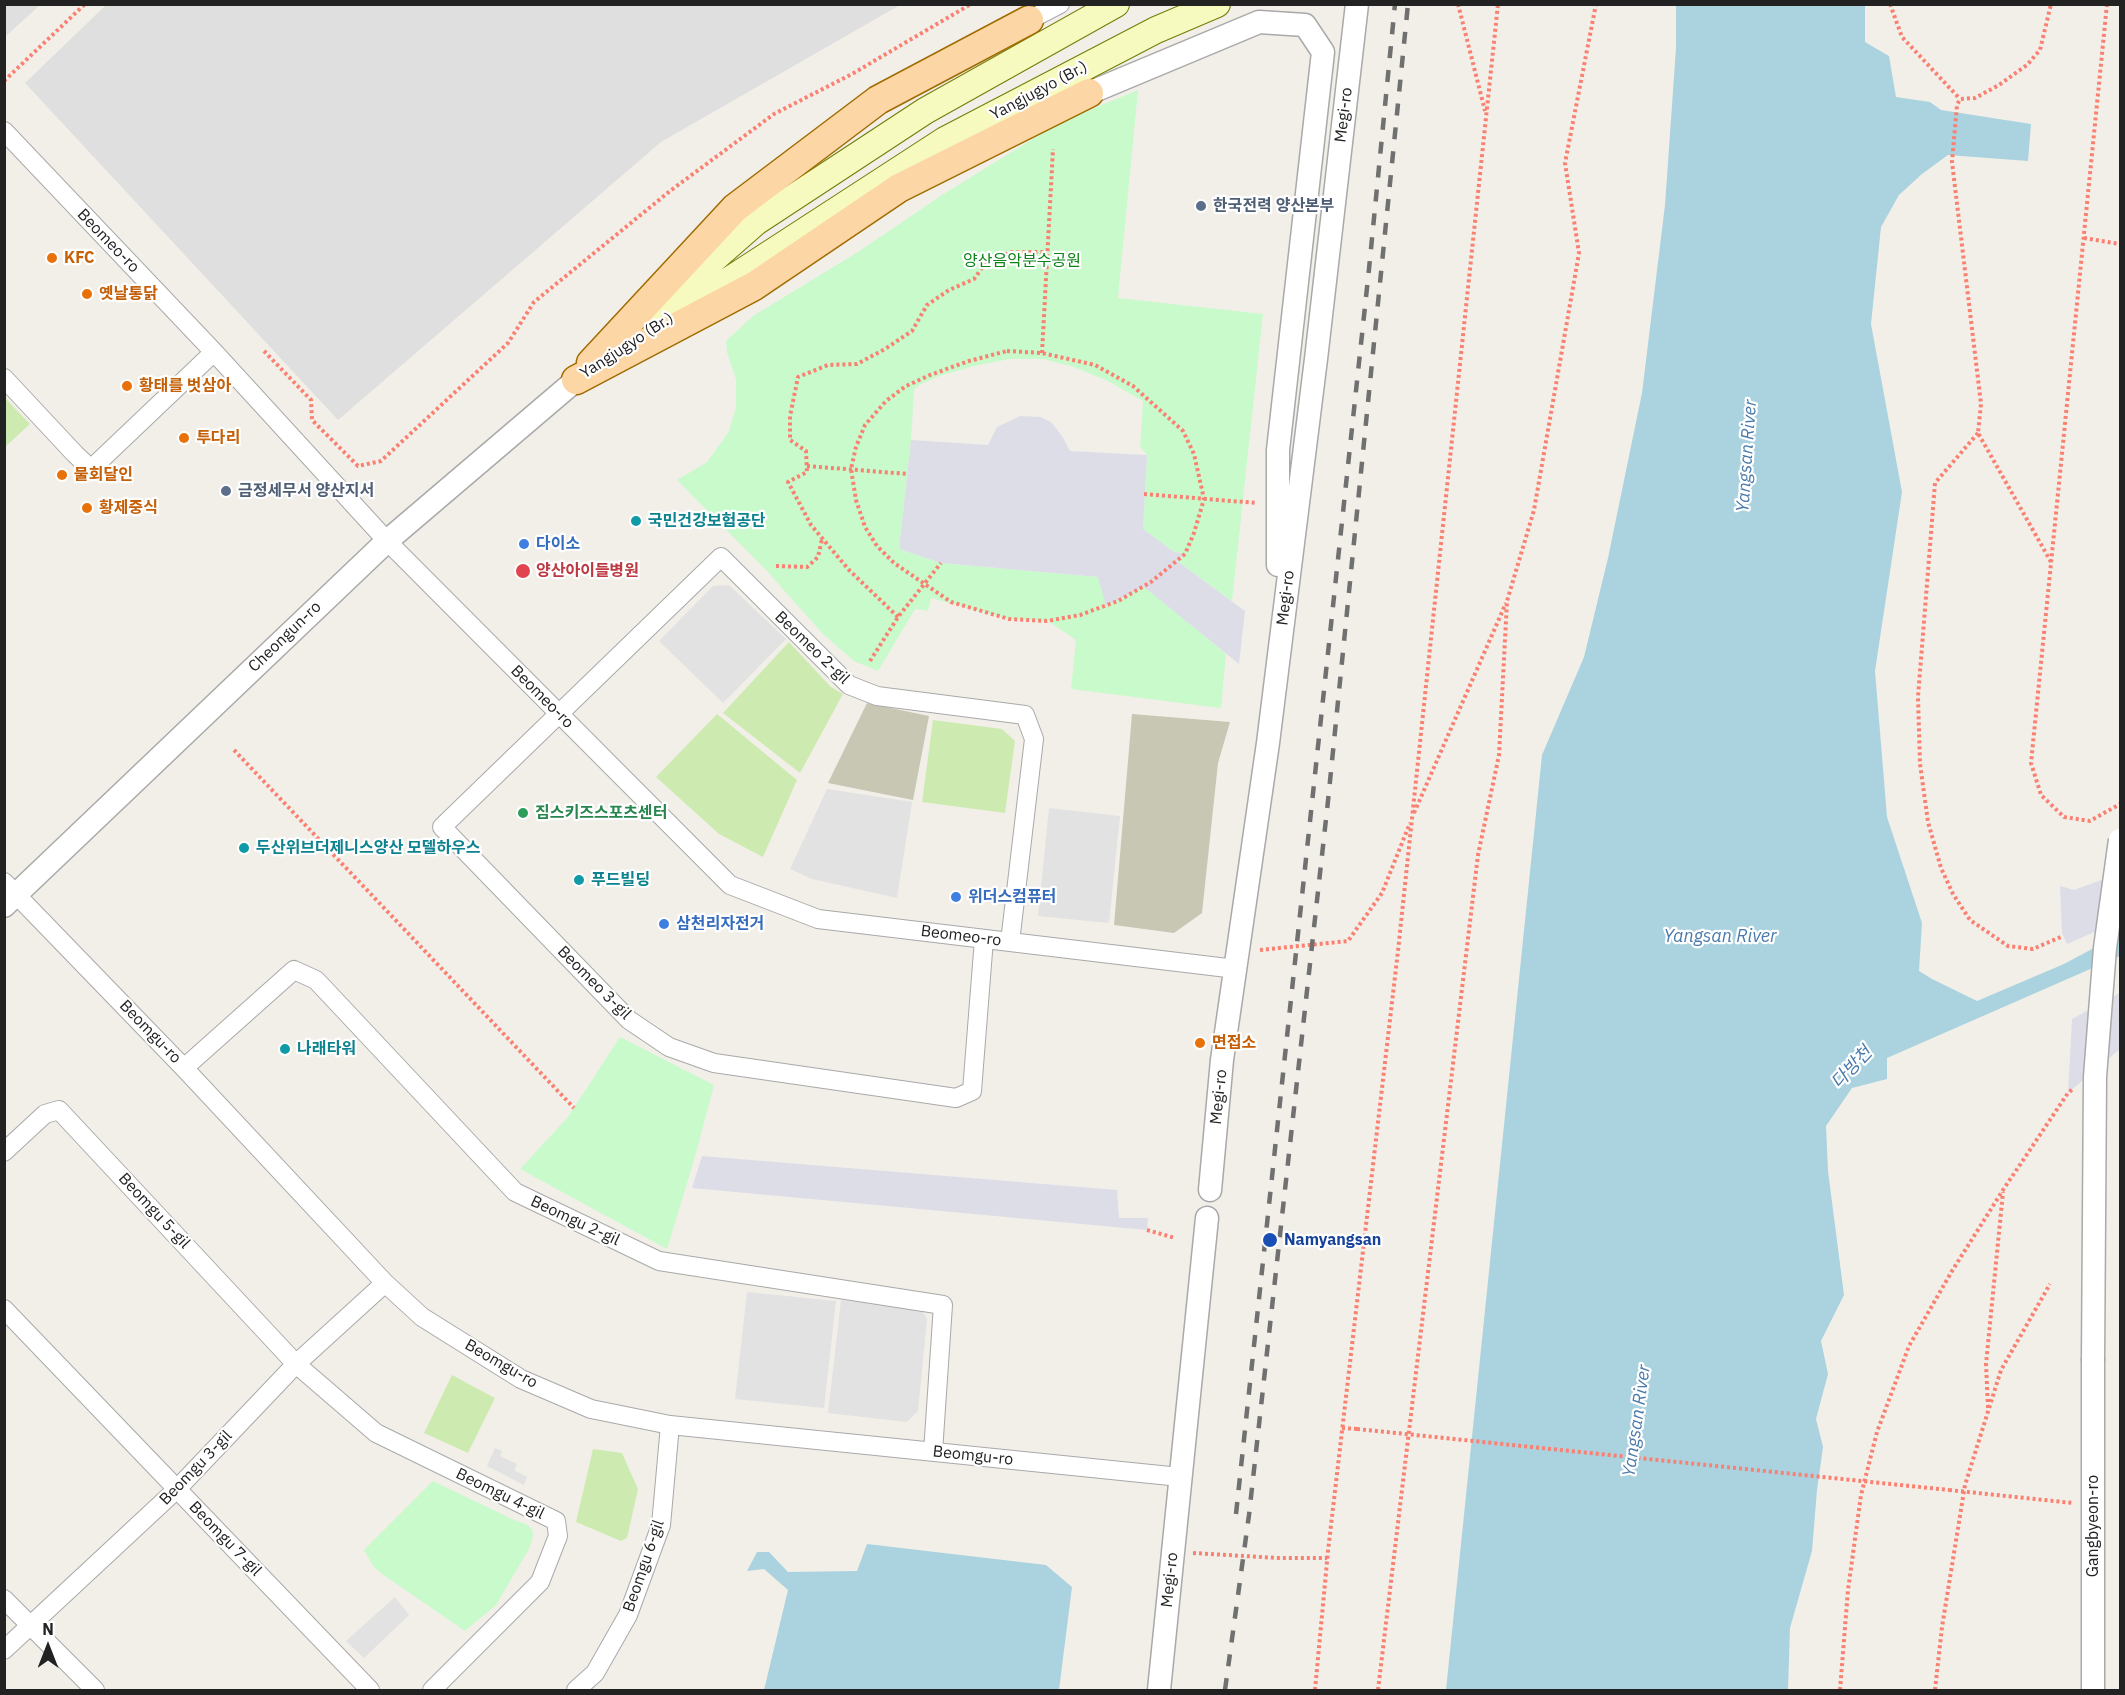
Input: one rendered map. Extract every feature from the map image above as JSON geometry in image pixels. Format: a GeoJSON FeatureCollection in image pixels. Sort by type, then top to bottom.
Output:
{"type":"FeatureCollection","features":[{"type":"Feature","properties":{"kind":"main road","name":"Yangjugyo (Br.)"},"geometry":{"type":"LineString","coordinates":[[576,380],[756,222],[925,111],[1116,4]]}},
{"type":"Feature","properties":{"kind":"main road","name":"Yangjugyo (Br.)"},"geometry":{"type":"LineString","coordinates":[[576,380],[945,140],[1156,30],[1217,4]]}},
{"type":"Feature","properties":{"kind":"main road"},"geometry":{"type":"LineString","coordinates":[[576,380],[735,208],[878,100],[1029,20]]}},
{"type":"Feature","properties":{"kind":"main road"},"geometry":{"type":"LineString","coordinates":[[576,380],[754,286],[899,188],[1089,93]]}},
{"type":"Feature","properties":{"kind":"street"},"geometry":{"type":"LineString","coordinates":[[1029,20],[1060,4]]}},
{"type":"Feature","properties":{"kind":"street","name":"Megi-ro"},"geometry":{"type":"LineString","coordinates":[[1210,1190],[1222,1060],[1279,659],[1357,4]]}},
{"type":"Feature","properties":{"kind":"street"},"geometry":{"type":"LineString","coordinates":[[1089,93],[1259,22],[1305,25],[1323,52],[1278,450],[1279,659]]}},
{"type":"Feature","properties":{"kind":"street","name":"Beomeo-ro"},"geometry":{"type":"LineString","coordinates":[[4,131],[214,352],[387,542],[730,885],[818,919],[1010,942],[1237,961]]}},
{"type":"Feature","properties":{"kind":"street"},"geometry":{"type":"LineString","coordinates":[[4,378],[91,469],[214,352]]}},
{"type":"Feature","properties":{"kind":"street","name":"Cheongun-ro"},"geometry":{"type":"LineString","coordinates":[[9,894],[387,542],[576,380]]}},
{"type":"Feature","properties":{"kind":"street","name":"Beomeo 2-gil"},"geometry":{"type":"LineString","coordinates":[[560,714],[721,557],[849,685],[877,696],[1025,715],[1034,739],[1010,942]]}},
{"type":"Feature","properties":{"kind":"street","name":"Beomeo 3-gil"},"geometry":{"type":"LineString","coordinates":[[560,714],[442,827],[628,1020],[669,1047],[714,1063],[956,1098],[972,1091],[984,939]]}},
{"type":"Feature","properties":{"kind":"street","name":"Gangbyeon-ro"},"geometry":{"type":"LineString","coordinates":[[2093,1690],[2092,1361],[2095,1077],[2105,948],[2121,840]]}},
{"type":"Feature","properties":{"kind":"street","name":"Beomgu-ro"},"geometry":{"type":"LineString","coordinates":[[9,894],[184,1068],[385,1283],[422,1317],[521,1379],[591,1409],[670,1425],[1180,1477]]}},
{"type":"Feature","properties":{"kind":"street","name":"Beomgu 2-gil"},"geometry":{"type":"LineString","coordinates":[[184,1068],[294,970],[316,980],[515,1192],[660,1261],[943,1305],[933,1452]]}},
{"type":"Feature","properties":{"kind":"street","name":"Beomgu 5-gil"},"geometry":{"type":"LineString","coordinates":[[4,1152],[45,1114],[59,1110],[296,1364]]}},
{"type":"Feature","properties":{"kind":"street","name":"Megi-ro"},"geometry":{"type":"LineString","coordinates":[[1159,1690],[1207,1218]]}},
{"type":"Feature","properties":{"kind":"street","name":"Beomgu 3-gil"},"geometry":{"type":"LineString","coordinates":[[4,1650],[177,1489],[296,1364],[385,1283]]}},
{"type":"Feature","properties":{"kind":"street","name":"Beomgu 7-gil"},"geometry":{"type":"LineString","coordinates":[[4,1309],[370,1690]]}},
{"type":"Feature","properties":{"kind":"street","name":"Beomgu 4-gil"},"geometry":{"type":"LineString","coordinates":[[296,1364],[376,1433],[556,1521],[558,1536],[540,1582],[432,1690]]}},
{"type":"Feature","properties":{"kind":"street","name":"Beomgu 6-gil"},"geometry":{"type":"LineString","coordinates":[[576,1690],[595,1673],[628,1615],[661,1525],[670,1425]]}},
{"type":"Feature","properties":{"kind":"street"},"geometry":{"type":"LineString","coordinates":[[4,1599],[95,1690]]}},
{"type":"Feature","properties":{"kind":"path"},"geometry":{"type":"LineString","coordinates":[[4,81],[85,4]]}},
{"type":"Feature","properties":{"kind":"path"},"geometry":{"type":"LineString","coordinates":[[264,351],[311,400],[312,420],[358,466],[381,461],[508,343],[534,302],[670,191],[774,114],[852,74],[971,4]]}},
{"type":"Feature","properties":{"kind":"path"},"geometry":{"type":"LineString","coordinates":[[1458,4],[1486,117]]}},
{"type":"Feature","properties":{"kind":"path"},"geometry":{"type":"LineString","coordinates":[[1315,1690],[1327,1558],[1413,817],[1498,4]]}},
{"type":"Feature","properties":{"kind":"path"},"geometry":{"type":"LineString","coordinates":[[1237,961],[1348,941],[1382,893],[1507,601],[1534,510],[1579,253],[1566,162],[1596,4]]}},
{"type":"Feature","properties":{"kind":"path"},"geometry":{"type":"LineString","coordinates":[[1890,4],[1902,37],[1960,99]]}},
{"type":"Feature","properties":{"kind":"path"},"geometry":{"type":"LineString","coordinates":[[1960,99],[1975,98],[1999,85],[2027,65],[2040,50],[2051,4]]}},
{"type":"Feature","properties":{"kind":"path"},"geometry":{"type":"LineString","coordinates":[[2107,4],[2031,763],[2041,795],[2064,817],[2090,821],[2121,804]]}},
{"type":"Feature","properties":{"kind":"path"},"geometry":{"type":"LineString","coordinates":[[1960,99],[1957,105],[1952,162],[1981,404],[1978,433],[1935,483],[1918,697],[1920,764],[1928,822],[1941,868],[1953,894],[1970,920],[2008,946],[2033,949],[2063,936]]}},
{"type":"Feature","properties":{"kind":"path"},"geometry":{"type":"LineString","coordinates":[[1042,353],[1053,149]]}},
{"type":"Feature","properties":{"kind":"path"},"geometry":{"type":"LineString","coordinates":[[2084,238],[2121,244]]}},
{"type":"Feature","properties":{"kind":"path"},"geometry":{"type":"LineString","coordinates":[[898,617],[849,570],[811,525],[788,482],[807,472],[806,451],[790,440],[790,416],[798,377],[828,365],[857,364],[885,349],[912,332],[927,305],[949,290],[974,279],[987,261],[1012,252],[1047,252]]}},
{"type":"Feature","properties":{"kind":"path"},"geometry":{"type":"LineString","coordinates":[[1007,351],[1042,353],[1095,365],[1133,386],[1160,408],[1187,438],[1194,454],[1204,499],[1185,554],[1151,582],[1118,601],[1080,615],[1047,621],[1010,619],[951,602],[894,563],[877,546],[866,526],[856,501],[851,470],[855,447],[865,425],[886,401],[906,386],[969,361],[1007,351]]}},
{"type":"Feature","properties":{"kind":"path"},"geometry":{"type":"LineString","coordinates":[[1978,433],[2051,562]]}},
{"type":"Feature","properties":{"kind":"path"},"geometry":{"type":"LineString","coordinates":[[807,466],[908,474]]}},
{"type":"Feature","properties":{"kind":"path"},"geometry":{"type":"LineString","coordinates":[[1144,494],[1258,503]]}},
{"type":"Feature","properties":{"kind":"path"},"geometry":{"type":"LineString","coordinates":[[776,566],[807,567],[818,557],[822,538]]}},
{"type":"Feature","properties":{"kind":"path"},"geometry":{"type":"LineString","coordinates":[[870,661],[898,617],[941,563]]}},
{"type":"Feature","properties":{"kind":"path"},"geometry":{"type":"LineString","coordinates":[[1378,1690],[1478,855],[1498,755],[1507,601]]}},
{"type":"Feature","properties":{"kind":"path"},"geometry":{"type":"LineString","coordinates":[[234,750],[574,1108]]}},
{"type":"Feature","properties":{"kind":"path"},"geometry":{"type":"LineString","coordinates":[[1840,1690],[1848,1590],[1861,1495],[1877,1432],[1909,1346],[1952,1271],[2003,1190],[2068,1093],[2077,1085]]}},
{"type":"Feature","properties":{"kind":"path"},"geometry":{"type":"LineString","coordinates":[[1988,1412],[1986,1364],[2003,1190]]}},
{"type":"Feature","properties":{"kind":"path"},"geometry":{"type":"LineString","coordinates":[[1147,1230],[1175,1238]]}},
{"type":"Feature","properties":{"kind":"path"},"geometry":{"type":"LineString","coordinates":[[1935,1690],[1942,1627],[1964,1491],[2001,1370],[2050,1284]]}},
{"type":"Feature","properties":{"kind":"path"},"geometry":{"type":"LineString","coordinates":[[1342,1428],[2073,1503]]}},
{"type":"Feature","properties":{"kind":"path"},"geometry":{"type":"LineString","coordinates":[[1173,1552],[1278,1558],[1327,1558]]}},
{"type":"Feature","properties":{"kind":"shaded area"},"geometry":{"type":"Polygon","coordinates":[[[5,4],[40,4],[40,5],[5,37],[5,4]]]}},
{"type":"Feature","properties":{"kind":"shaded area"},"geometry":{"type":"Polygon","coordinates":[[[107,4],[900,5],[661,142],[338,420],[25,83],[107,4]]]}},
{"type":"Feature","properties":{"kind":"shaded area"},"geometry":{"type":"Polygon","coordinates":[[[1020,416],[1040,417],[1051,422],[1070,451],[1147,455],[1143,529],[1174,552],[1185,554],[1177,561],[1245,611],[1239,664],[1144,587],[1106,606],[1098,577],[941,563],[899,549],[911,440],[988,445],[997,427],[1020,416]]]}},
{"type":"Feature","properties":{"kind":"shaded area"},"geometry":{"type":"Polygon","coordinates":[[[729,585],[786,639],[723,703],[659,641],[713,586],[729,585]]]}},
{"type":"Feature","properties":{"kind":"shaded area"},"geometry":{"type":"Polygon","coordinates":[[[867,703],[929,716],[913,800],[828,783],[867,703]]]}},
{"type":"Feature","properties":{"kind":"shaded area"},"geometry":{"type":"Polygon","coordinates":[[[1132,714],[1230,722],[1218,763],[1202,913],[1174,933],[1114,925],[1132,714]]]}},
{"type":"Feature","properties":{"kind":"shaded area"},"geometry":{"type":"Polygon","coordinates":[[[827,789],[912,802],[897,898],[812,879],[790,869],[827,789]]]}},
{"type":"Feature","properties":{"kind":"shaded area"},"geometry":{"type":"Polygon","coordinates":[[[1049,808],[1120,816],[1109,923],[1038,916],[1049,808]]]}},
{"type":"Feature","properties":{"kind":"shaded area"},"geometry":{"type":"Polygon","coordinates":[[[2120,873],[2120,921],[2067,944],[2062,933],[2060,886],[2074,890],[2120,873]]]}},
{"type":"Feature","properties":{"kind":"shaded area"},"geometry":{"type":"Polygon","coordinates":[[[2120,993],[2120,1049],[2068,1093],[2072,1019],[2120,993]]]}},
{"type":"Feature","properties":{"kind":"shaded area"},"geometry":{"type":"Polygon","coordinates":[[[702,1156],[1117,1190],[1119,1218],[1148,1218],[1147,1230],[692,1188],[702,1156]]]}},
{"type":"Feature","properties":{"kind":"shaded area"},"geometry":{"type":"Polygon","coordinates":[[[747,1292],[836,1301],[824,1408],[735,1399],[747,1292]]]}},
{"type":"Feature","properties":{"kind":"shaded area"},"geometry":{"type":"Polygon","coordinates":[[[841,1300],[921,1309],[927,1319],[918,1411],[907,1422],[828,1413],[841,1300]]]}},
{"type":"Feature","properties":{"kind":"shaded area"},"geometry":{"type":"Polygon","coordinates":[[[495,1448],[502,1451],[500,1456],[517,1464],[514,1470],[527,1477],[524,1485],[487,1466],[495,1448]]]}},
{"type":"Feature","properties":{"kind":"shaded area"},"geometry":{"type":"Polygon","coordinates":[[[395,1597],[409,1615],[364,1658],[346,1641],[395,1597]]]}},
{"type":"Feature","properties":{"kind":"green space","name":"양산음악분수공원"},"geometry":{"type":"Polygon","coordinates":[[[1138,90],[1118,298],[1263,314],[1232,601],[1177,561],[1184,554],[1174,552],[1143,529],[1147,455],[1140,446],[1143,401],[1108,381],[1074,367],[1043,359],[1009,359],[974,366],[939,376],[919,385],[914,390],[899,549],[941,563],[1098,577],[1118,601],[1144,586],[1226,654],[1221,708],[1071,689],[1076,640],[1048,621],[1009,619],[931,598],[928,611],[915,609],[878,671],[854,661],[823,634],[766,570],[677,480],[707,462],[728,433],[736,408],[736,379],[727,352],[726,341],[753,316],[858,252],[942,195],[1060,122],[1138,90]]]}},
{"type":"Feature","properties":{"kind":"green space"},"geometry":{"type":"Polygon","coordinates":[[[4,397],[30,424],[5,447],[4,447],[4,397]]]}},
{"type":"Feature","properties":{"kind":"green space"},"geometry":{"type":"Polygon","coordinates":[[[789,642],[831,687],[843,694],[800,773],[723,713],[789,642]]]}},
{"type":"Feature","properties":{"kind":"green space"},"geometry":{"type":"Polygon","coordinates":[[[717,714],[797,780],[763,857],[719,834],[656,777],[717,714]]]}},
{"type":"Feature","properties":{"kind":"green space"},"geometry":{"type":"Polygon","coordinates":[[[933,720],[1002,729],[1015,741],[1005,813],[922,802],[933,720]]]}},
{"type":"Feature","properties":{"kind":"green space"},"geometry":{"type":"Polygon","coordinates":[[[620,1037],[714,1085],[667,1249],[520,1169],[568,1117],[620,1037]]]}},
{"type":"Feature","properties":{"kind":"green space"},"geometry":{"type":"Polygon","coordinates":[[[452,1375],[495,1398],[468,1453],[424,1433],[452,1375]]]}},
{"type":"Feature","properties":{"kind":"green space"},"geometry":{"type":"Polygon","coordinates":[[[593,1449],[622,1453],[638,1489],[627,1538],[621,1541],[576,1522],[593,1449]]]}},
{"type":"Feature","properties":{"kind":"green space"},"geometry":{"type":"Polygon","coordinates":[[[433,1481],[526,1524],[532,1529],[533,1536],[529,1549],[496,1605],[465,1631],[382,1574],[373,1566],[364,1550],[433,1481]]]}},
{"type":"Feature","properties":{"kind":"water","name":"Yangsan River"},"geometry":{"type":"Polygon","coordinates":[[[1676,5],[1865,5],[1865,42],[1889,56],[1896,97],[1930,102],[1941,110],[2031,124],[2028,161],[1948,155],[1899,195],[1881,227],[1871,324],[1902,492],[1875,671],[1887,817],[1922,923],[1919,971],[1932,979],[1977,1001],[2064,964],[2120,934],[2120,956],[1887,1058],[1887,1079],[1852,1088],[1826,1126],[1828,1171],[1844,1295],[1821,1341],[1828,1374],[1816,1419],[1823,1447],[1812,1551],[1790,1628],[1788,1690],[1446,1690],[1542,755],[1584,657],[1608,558],[1642,393],[1665,205],[1676,48],[1676,5]]]}},
{"type":"Feature","properties":{"kind":"water"},"geometry":{"type":"Polygon","coordinates":[[[867,1544],[1046,1565],[1072,1587],[1059,1690],[764,1690],[788,1590],[764,1569],[747,1571],[757,1552],[769,1552],[788,1572],[857,1571],[867,1544]]]}},
{"type":"Feature","properties":{"kind":"railway"},"geometry":{"type":"LineString","coordinates":[[1236,1514],[1369,269],[1395,4]]}},
{"type":"Feature","properties":{"kind":"railway"},"geometry":{"type":"LineString","coordinates":[[1225,1690],[1249,1515],[1328,801],[1408,4]]}},
{"type":"Feature","properties":{"kind":"place","name":"한국전력 양산본부"},"geometry":{"type":"Point","coordinates":[1201,206]}},
{"type":"Feature","properties":{"kind":"place","name":"KFC"},"geometry":{"type":"Point","coordinates":[52,258]}},
{"type":"Feature","properties":{"kind":"place","name":"옛날통닭"},"geometry":{"type":"Point","coordinates":[87,294]}},
{"type":"Feature","properties":{"kind":"place","name":"황태를 벗삼아"},"geometry":{"type":"Point","coordinates":[127,386]}},
{"type":"Feature","properties":{"kind":"place","name":"투다리"},"geometry":{"type":"Point","coordinates":[184,438]}},
{"type":"Feature","properties":{"kind":"place","name":"물회달인"},"geometry":{"type":"Point","coordinates":[62,475]}},
{"type":"Feature","properties":{"kind":"place","name":"금정세무서 양산지서"},"geometry":{"type":"Point","coordinates":[226,491]}},
{"type":"Feature","properties":{"kind":"place","name":"황제중식"},"geometry":{"type":"Point","coordinates":[87,508]}},
{"type":"Feature","properties":{"kind":"place","name":"국민건강보험공단"},"geometry":{"type":"Point","coordinates":[636,521]}},
{"type":"Feature","properties":{"kind":"place","name":"다이소"},"geometry":{"type":"Point","coordinates":[524,544]}},
{"type":"Feature","properties":{"kind":"place","name":"양산아이들병원"},"geometry":{"type":"Point","coordinates":[523,571]}},
{"type":"Feature","properties":{"kind":"place","name":"짐스키즈스포츠센터"},"geometry":{"type":"Point","coordinates":[523,813]}},
{"type":"Feature","properties":{"kind":"place","name":"두산위브더제니스양산 모델하우스"},"geometry":{"type":"Point","coordinates":[244,848]}},
{"type":"Feature","properties":{"kind":"place","name":"푸드빌딩"},"geometry":{"type":"Point","coordinates":[579,880]}},
{"type":"Feature","properties":{"kind":"place","name":"위더스컴퓨터"},"geometry":{"type":"Point","coordinates":[956,897]}},
{"type":"Feature","properties":{"kind":"place","name":"삼천리자전거"},"geometry":{"type":"Point","coordinates":[664,924]}},
{"type":"Feature","properties":{"kind":"place","name":"면접소"},"geometry":{"type":"Point","coordinates":[1200,1043]}},
{"type":"Feature","properties":{"kind":"place","name":"나래타워"},"geometry":{"type":"Point","coordinates":[285,1049]}},
{"type":"Feature","properties":{"kind":"place","name":"Namyangsan"},"geometry":{"type":"Point","coordinates":[1270,1240]}},
{"type":"Feature","properties":{"kind":"water label","name":"다방천"},"geometry":{"type":"Point","coordinates":[1852,1068]}}]}
